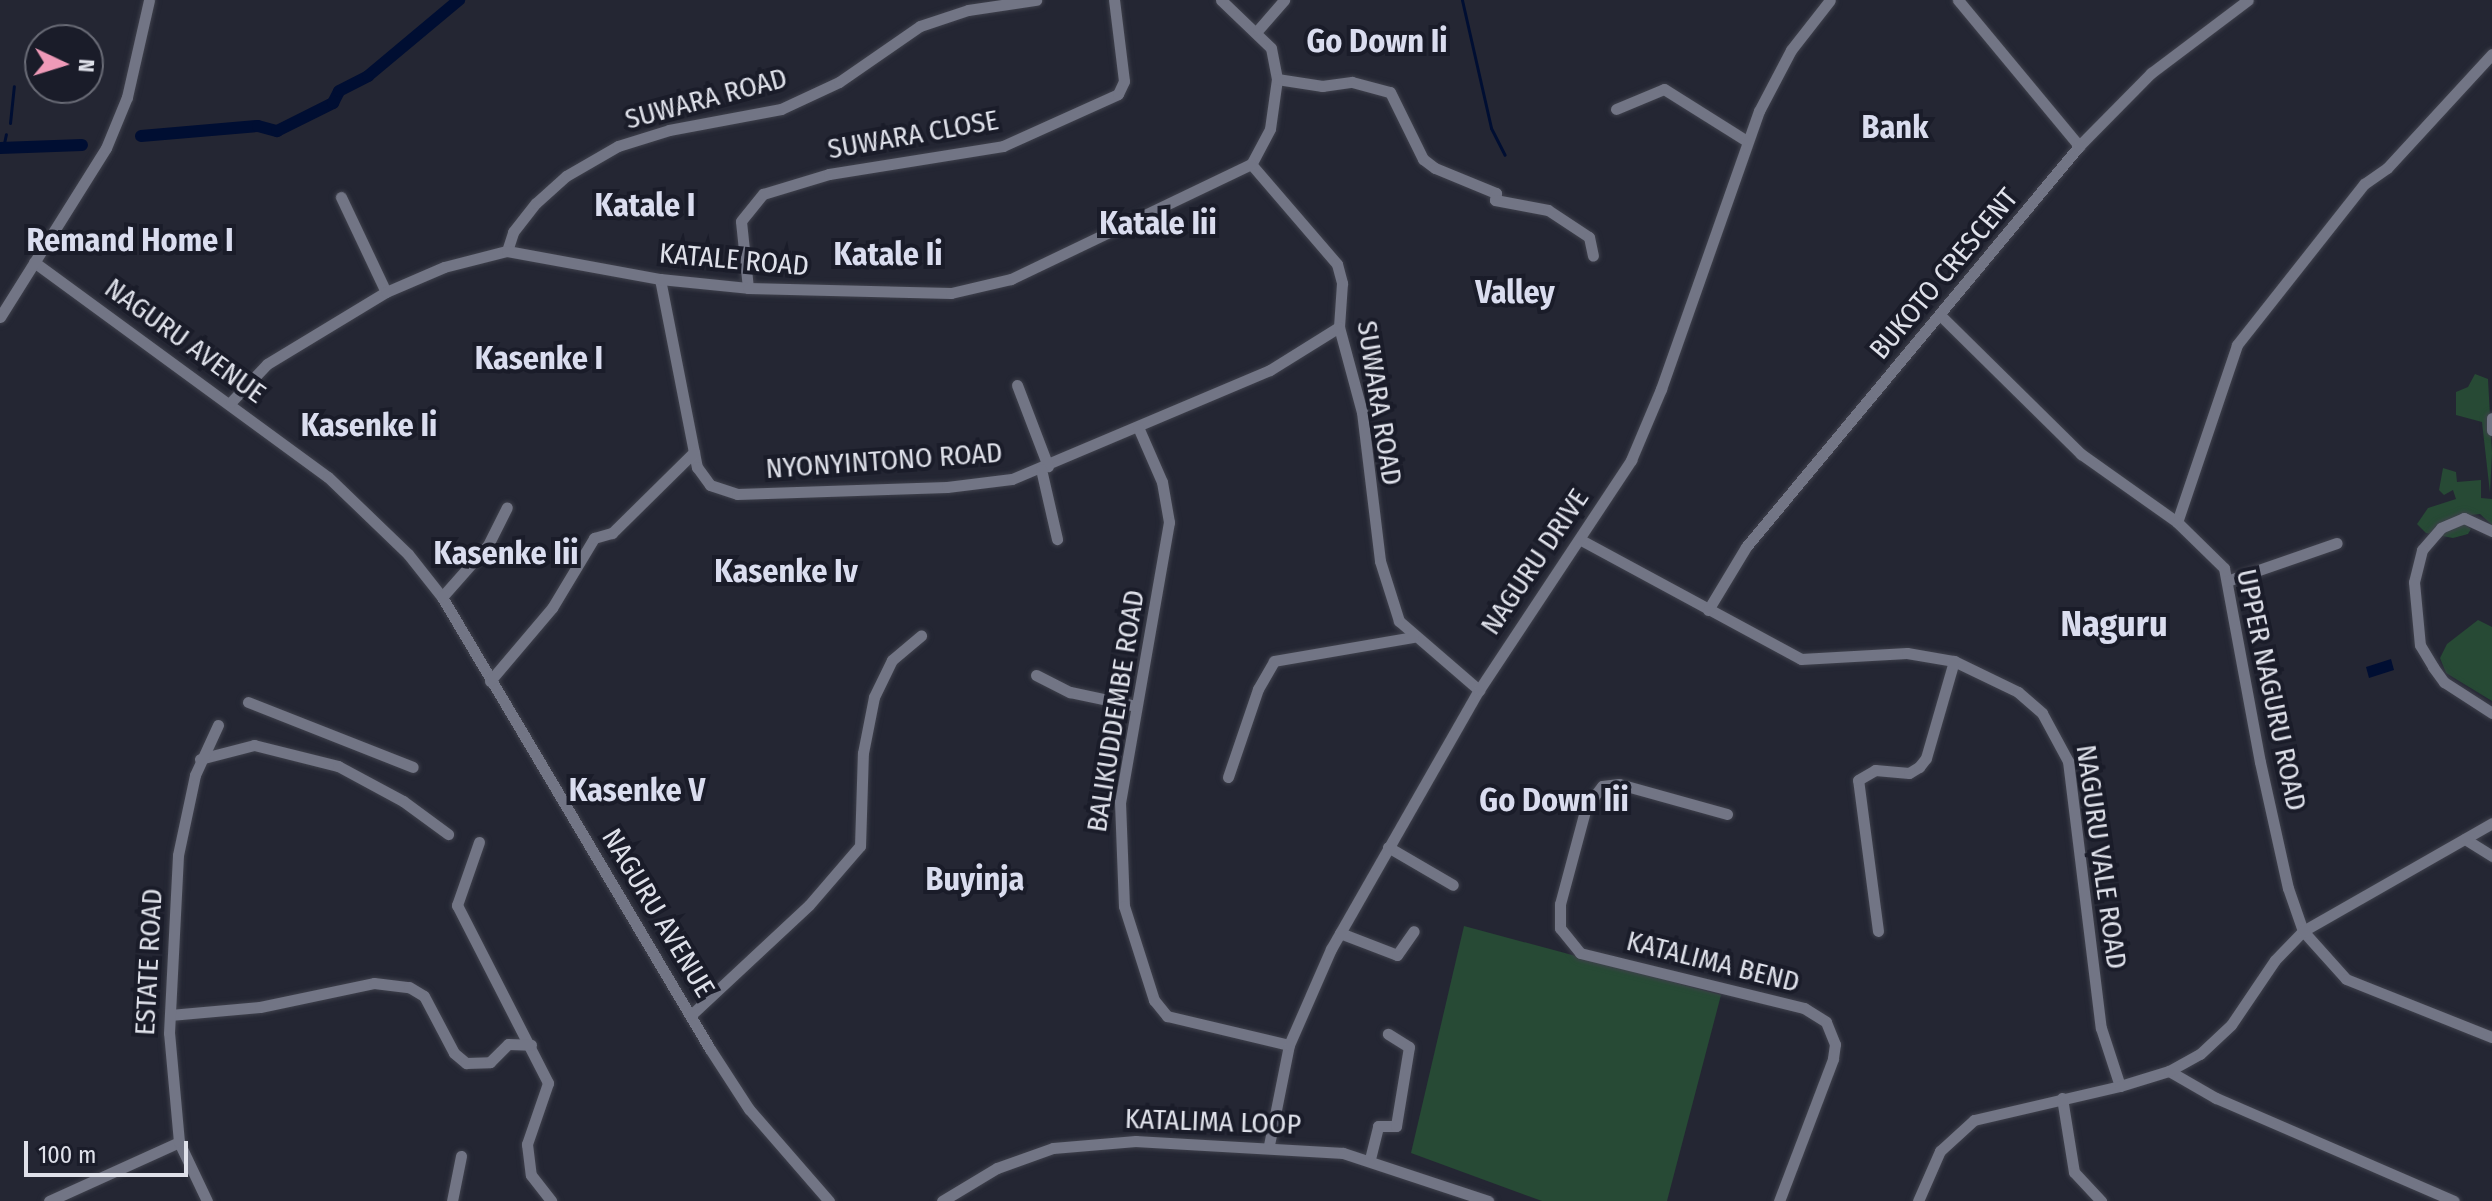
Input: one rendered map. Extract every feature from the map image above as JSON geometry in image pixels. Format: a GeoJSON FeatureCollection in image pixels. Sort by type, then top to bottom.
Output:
{"type":"FeatureCollection","features":[{"type":"Feature","properties":{"kind":"street"},"geometry":{"type":"LineString","coordinates":[[0,317],[106,148],[127,97],[149,0]]}},
{"type":"Feature","properties":{"kind":"street","name":"SUWARA ROAD"},"geometry":{"type":"LineString","coordinates":[[507,251],[518,224],[536,203],[566,176],[618,146],[669,130],[781,109],[839,82],[920,26],[968,10],[1036,0]]}},
{"type":"Feature","properties":{"kind":"street","name":"SUWARA CLOSE"},"geometry":{"type":"LineString","coordinates":[[748,288],[741,221],[763,194],[829,174],[1003,146],[1118,94],[1124,81],[1114,0]]}},
{"type":"Feature","properties":{"kind":"street"},"geometry":{"type":"LineString","coordinates":[[1221,0],[1258,30],[1271,48],[1277,79],[1270,129],[1251,164]]}},
{"type":"Feature","properties":{"kind":"street"},"geometry":{"type":"LineString","coordinates":[[1258,30],[1284,0]]}},
{"type":"Feature","properties":{"kind":"street","name":"NAGURU DRIVE"},"geometry":{"type":"LineString","coordinates":[[1269,1145],[1289,1045],[1340,933],[1479,690],[1581,540],[1647,425],[1747,141],[1771,83],[1830,0]]}},
{"type":"Feature","properties":{"kind":"street"},"geometry":{"type":"LineString","coordinates":[[1958,0],[2079,146]]}},
{"type":"Feature","properties":{"kind":"street","name":"BUKOTO CRESCENT"},"geometry":{"type":"LineString","coordinates":[[1708,610],[1746,547],[1941,316],[2079,146],[2151,73],[2246,1]]}},
{"type":"Feature","properties":{"kind":"street"},"geometry":{"type":"LineString","coordinates":[[2177,522],[2237,345],[2364,184],[2387,168],[2492,54]]}},
{"type":"Feature","properties":{"kind":"street"},"geometry":{"type":"LineString","coordinates":[[1277,79],[1322,86],[1352,82],[1390,92],[1423,159],[1435,168],[1496,193],[1495,200],[1548,210],[1589,237],[1593,256]]}},
{"type":"Feature","properties":{"kind":"street"},"geometry":{"type":"LineString","coordinates":[[1616,109],[1664,89],[1747,141]]}},
{"type":"Feature","properties":{"kind":"street","name":"SUWARA ROAD"},"geometry":{"type":"LineString","coordinates":[[1251,164],[1337,264],[1342,283],[1339,327],[1362,412],[1370,503],[1386,592],[1413,637],[1479,690]]}},
{"type":"Feature","properties":{"kind":"street","name":"KATALE ROAD"},"geometry":{"type":"LineString","coordinates":[[231,402],[267,364],[386,292],[444,267],[507,251],[660,279],[748,288],[917,296],[986,288],[1251,164]]}},
{"type":"Feature","properties":{"kind":"street"},"geometry":{"type":"LineString","coordinates":[[341,197],[386,292]]}},
{"type":"Feature","properties":{"kind":"street","name":"NAGURU AVENUE"},"geometry":{"type":"LineString","coordinates":[[34,262],[231,402],[378,521],[442,597],[749,1109],[829,1201]]}},
{"type":"Feature","properties":{"kind":"street","name":"NYONYINTONO ROAD"},"geometry":{"type":"LineString","coordinates":[[660,279],[697,467],[710,485],[737,494],[983,484],[1045,467],[1270,370],[1339,327]]}},
{"type":"Feature","properties":{"kind":"street","name":"UPPER NAGURU ROAD"},"geometry":{"type":"LineString","coordinates":[[1941,316],[2081,454],[2177,522],[2217,557],[2227,581],[2260,762],[2288,888],[2303,931]]}},
{"type":"Feature","properties":{"kind":"street"},"geometry":{"type":"LineString","coordinates":[[1017,385],[1045,467],[1057,539]]}},
{"type":"Feature","properties":{"kind":"street"},"geometry":{"type":"LineString","coordinates":[[2492,418],[2492,430]]}},
{"type":"Feature","properties":{"kind":"street","name":"BALIKUDDEMBE ROAD"},"geometry":{"type":"LineString","coordinates":[[1138,427],[1162,482],[1169,522],[1120,802],[1119,865],[1124,906],[1154,1000],[1176,1021],[1289,1045]]}},
{"type":"Feature","properties":{"kind":"street"},"geometry":{"type":"LineString","coordinates":[[490,681],[552,608],[594,538],[612,533],[694,452]]}},
{"type":"Feature","properties":{"kind":"street"},"geometry":{"type":"LineString","coordinates":[[442,597],[488,545],[507,507]]}},
{"type":"Feature","properties":{"kind":"street"},"geometry":{"type":"LineString","coordinates":[[2492,531],[2464,518],[2441,528],[2422,550],[2414,582],[2420,645],[2433,667],[2457,692],[2492,713]]}},
{"type":"Feature","properties":{"kind":"street","name":"NAGURU VALE ROAD"},"geometry":{"type":"LineString","coordinates":[[1581,540],[1801,659],[1907,653],[1954,661],[2018,692],[2042,713],[2063,748],[2089,897],[2101,1028],[2120,1086]]}},
{"type":"Feature","properties":{"kind":"street"},"geometry":{"type":"LineString","coordinates":[[2227,581],[2337,543]]}},
{"type":"Feature","properties":{"kind":"street"},"geometry":{"type":"LineString","coordinates":[[691,1015],[809,905],[860,846],[863,753],[874,697],[892,660],[921,636]]}},
{"type":"Feature","properties":{"kind":"street"},"geometry":{"type":"LineString","coordinates":[[1228,777],[1258,689],[1274,661],[1413,637]]}},
{"type":"Feature","properties":{"kind":"street"},"geometry":{"type":"LineString","coordinates":[[1878,931],[1858,780],[1875,770],[1909,773],[1919,767],[1926,758],[1954,661]]}},
{"type":"Feature","properties":{"kind":"street"},"geometry":{"type":"LineString","coordinates":[[1036,675],[1062,690],[1136,706]]}},
{"type":"Feature","properties":{"kind":"street"},"geometry":{"type":"LineString","coordinates":[[248,702],[413,767]]}},
{"type":"Feature","properties":{"kind":"street","name":"ESTATE ROAD"},"geometry":{"type":"LineString","coordinates":[[207,1201],[179,1142],[170,1086],[170,1015],[178,855],[200,759],[218,725]]}},
{"type":"Feature","properties":{"kind":"street"},"geometry":{"type":"LineString","coordinates":[[200,759],[254,745],[338,766],[403,801],[448,834]]}},
{"type":"Feature","properties":{"kind":"street","name":"KATALIMA BEND"},"geometry":{"type":"LineString","coordinates":[[1727,814],[1619,784],[1602,786],[1586,807],[1560,904],[1560,928],[1571,947],[1804,1008],[1833,1034],[1833,1059],[1779,1201]]}},
{"type":"Feature","properties":{"kind":"street"},"geometry":{"type":"LineString","coordinates":[[1918,1201],[1940,1151],[1974,1120],[2120,1086],[2169,1071],[2218,1039],[2275,960],[2303,931],[2492,823]]}},
{"type":"Feature","properties":{"kind":"street"},"geometry":{"type":"LineString","coordinates":[[2465,839],[2492,856]]}},
{"type":"Feature","properties":{"kind":"street"},"geometry":{"type":"LineString","coordinates":[[479,842],[457,905],[548,1083],[527,1144],[529,1163],[537,1186],[551,1201]]}},
{"type":"Feature","properties":{"kind":"street"},"geometry":{"type":"LineString","coordinates":[[1388,847],[1453,885]]}},
{"type":"Feature","properties":{"kind":"street"},"geometry":{"type":"LineString","coordinates":[[1340,933],[1397,955],[1414,931]]}},
{"type":"Feature","properties":{"kind":"street"},"geometry":{"type":"LineString","coordinates":[[2303,931],[2346,979],[2492,1037]]}},
{"type":"Feature","properties":{"kind":"street"},"geometry":{"type":"LineString","coordinates":[[170,1015],[260,1007],[374,983],[409,987],[424,996],[454,1053],[466,1063],[490,1062],[508,1044],[531,1045]]}},
{"type":"Feature","properties":{"kind":"street"},"geometry":{"type":"LineString","coordinates":[[1370,1159],[1378,1126],[1396,1126],[1409,1047],[1388,1034]]}},
{"type":"Feature","properties":{"kind":"street"},"geometry":{"type":"LineString","coordinates":[[2169,1071],[2216,1098],[2454,1201]]}},
{"type":"Feature","properties":{"kind":"street"},"geometry":{"type":"LineString","coordinates":[[2062,1098],[2074,1172],[2101,1201]]}},
{"type":"Feature","properties":{"kind":"street","name":"KATALIMA LOOP"},"geometry":{"type":"LineString","coordinates":[[942,1201],[997,1168],[1053,1148],[1136,1141],[1269,1145],[1370,1159],[1488,1201]]}},
{"type":"Feature","properties":{"kind":"street"},"geometry":{"type":"LineString","coordinates":[[49,1201],[179,1142]]}},
{"type":"Feature","properties":{"kind":"street"},"geometry":{"type":"LineString","coordinates":[[452,1201],[461,1156]]}},
{"type":"Feature","properties":{"kind":"green space"},"geometry":{"type":"Polygon","coordinates":[[[2475,374],[2488,379],[2492,453],[2490,493],[2482,422],[2456,415],[2456,392],[2468,387],[2475,374]]]}},
{"type":"Feature","properties":{"kind":"green space"},"geometry":{"type":"Polygon","coordinates":[[[2443,468],[2456,472],[2457,482],[2481,480],[2481,498],[2492,499],[2492,525],[2480,514],[2455,517],[2471,529],[2468,534],[2453,538],[2426,533],[2417,524],[2428,508],[2456,499],[2453,490],[2444,495],[2439,490],[2443,468]]]}},
{"type":"Feature","properties":{"kind":"green space"},"geometry":{"type":"Polygon","coordinates":[[[2478,620],[2492,627],[2492,701],[2446,673],[2440,658],[2447,644],[2478,620]]]}},
{"type":"Feature","properties":{"kind":"green space"},"geometry":{"type":"Polygon","coordinates":[[[1464,926],[1721,995],[1667,1201],[1542,1201],[1411,1153],[1464,926]]]}},
{"type":"Feature","properties":{"kind":"water"},"geometry":{"type":"Polygon","coordinates":[[[2391,659],[2394,670],[2369,678],[2366,667],[2391,659]]]}},
{"type":"Feature","properties":{"kind":"waterway"},"geometry":{"type":"LineString","coordinates":[[141,136],[258,126],[277,131],[333,103],[339,91],[368,76],[459,0]]}},
{"type":"Feature","properties":{"kind":"waterway"},"geometry":{"type":"LineString","coordinates":[[1462,0],[1491,128],[1505,155]]}},
{"type":"Feature","properties":{"kind":"waterway"},"geometry":{"type":"LineString","coordinates":[[10,123],[14,86]]}},
{"type":"Feature","properties":{"kind":"waterway"},"geometry":{"type":"LineString","coordinates":[[3,148],[6,134]]}},
{"type":"Feature","properties":{"kind":"waterway"},"geometry":{"type":"LineString","coordinates":[[0,148],[82,145]]}},
{"type":"Feature","properties":{"kind":"district","name":"Go Down Ii"},"geometry":{"type":"Point","coordinates":[1377,41]}},
{"type":"Feature","properties":{"kind":"district","name":"Bank"},"geometry":{"type":"Point","coordinates":[1895,127]}},
{"type":"Feature","properties":{"kind":"district","name":"Katale I"},"geometry":{"type":"Point","coordinates":[645,205]}},
{"type":"Feature","properties":{"kind":"district","name":"Katale Iii"},"geometry":{"type":"Point","coordinates":[1158,223]}},
{"type":"Feature","properties":{"kind":"district","name":"Remand Home I"},"geometry":{"type":"Point","coordinates":[130,240]}},
{"type":"Feature","properties":{"kind":"district","name":"Katale Ii"},"geometry":{"type":"Point","coordinates":[888,254]}},
{"type":"Feature","properties":{"kind":"district","name":"Valley"},"geometry":{"type":"Point","coordinates":[1515,292]}},
{"type":"Feature","properties":{"kind":"district","name":"Kasenke I"},"geometry":{"type":"Point","coordinates":[539,358]}},
{"type":"Feature","properties":{"kind":"district","name":"Kasenke Ii"},"geometry":{"type":"Point","coordinates":[369,425]}},
{"type":"Feature","properties":{"kind":"district","name":"Kasenke Iii"},"geometry":{"type":"Point","coordinates":[506,553]}},
{"type":"Feature","properties":{"kind":"district","name":"Kasenke Iv"},"geometry":{"type":"Point","coordinates":[786,571]}},
{"type":"Feature","properties":{"kind":"district","name":"Naguru"},"geometry":{"type":"Point","coordinates":[2114,625]}},
{"type":"Feature","properties":{"kind":"district","name":"Kasenke V"},"geometry":{"type":"Point","coordinates":[637,790]}},
{"type":"Feature","properties":{"kind":"district","name":"Go Down Iii"},"geometry":{"type":"Point","coordinates":[1554,800]}},
{"type":"Feature","properties":{"kind":"district","name":"Buyinja"},"geometry":{"type":"Point","coordinates":[975,879]}}]}
